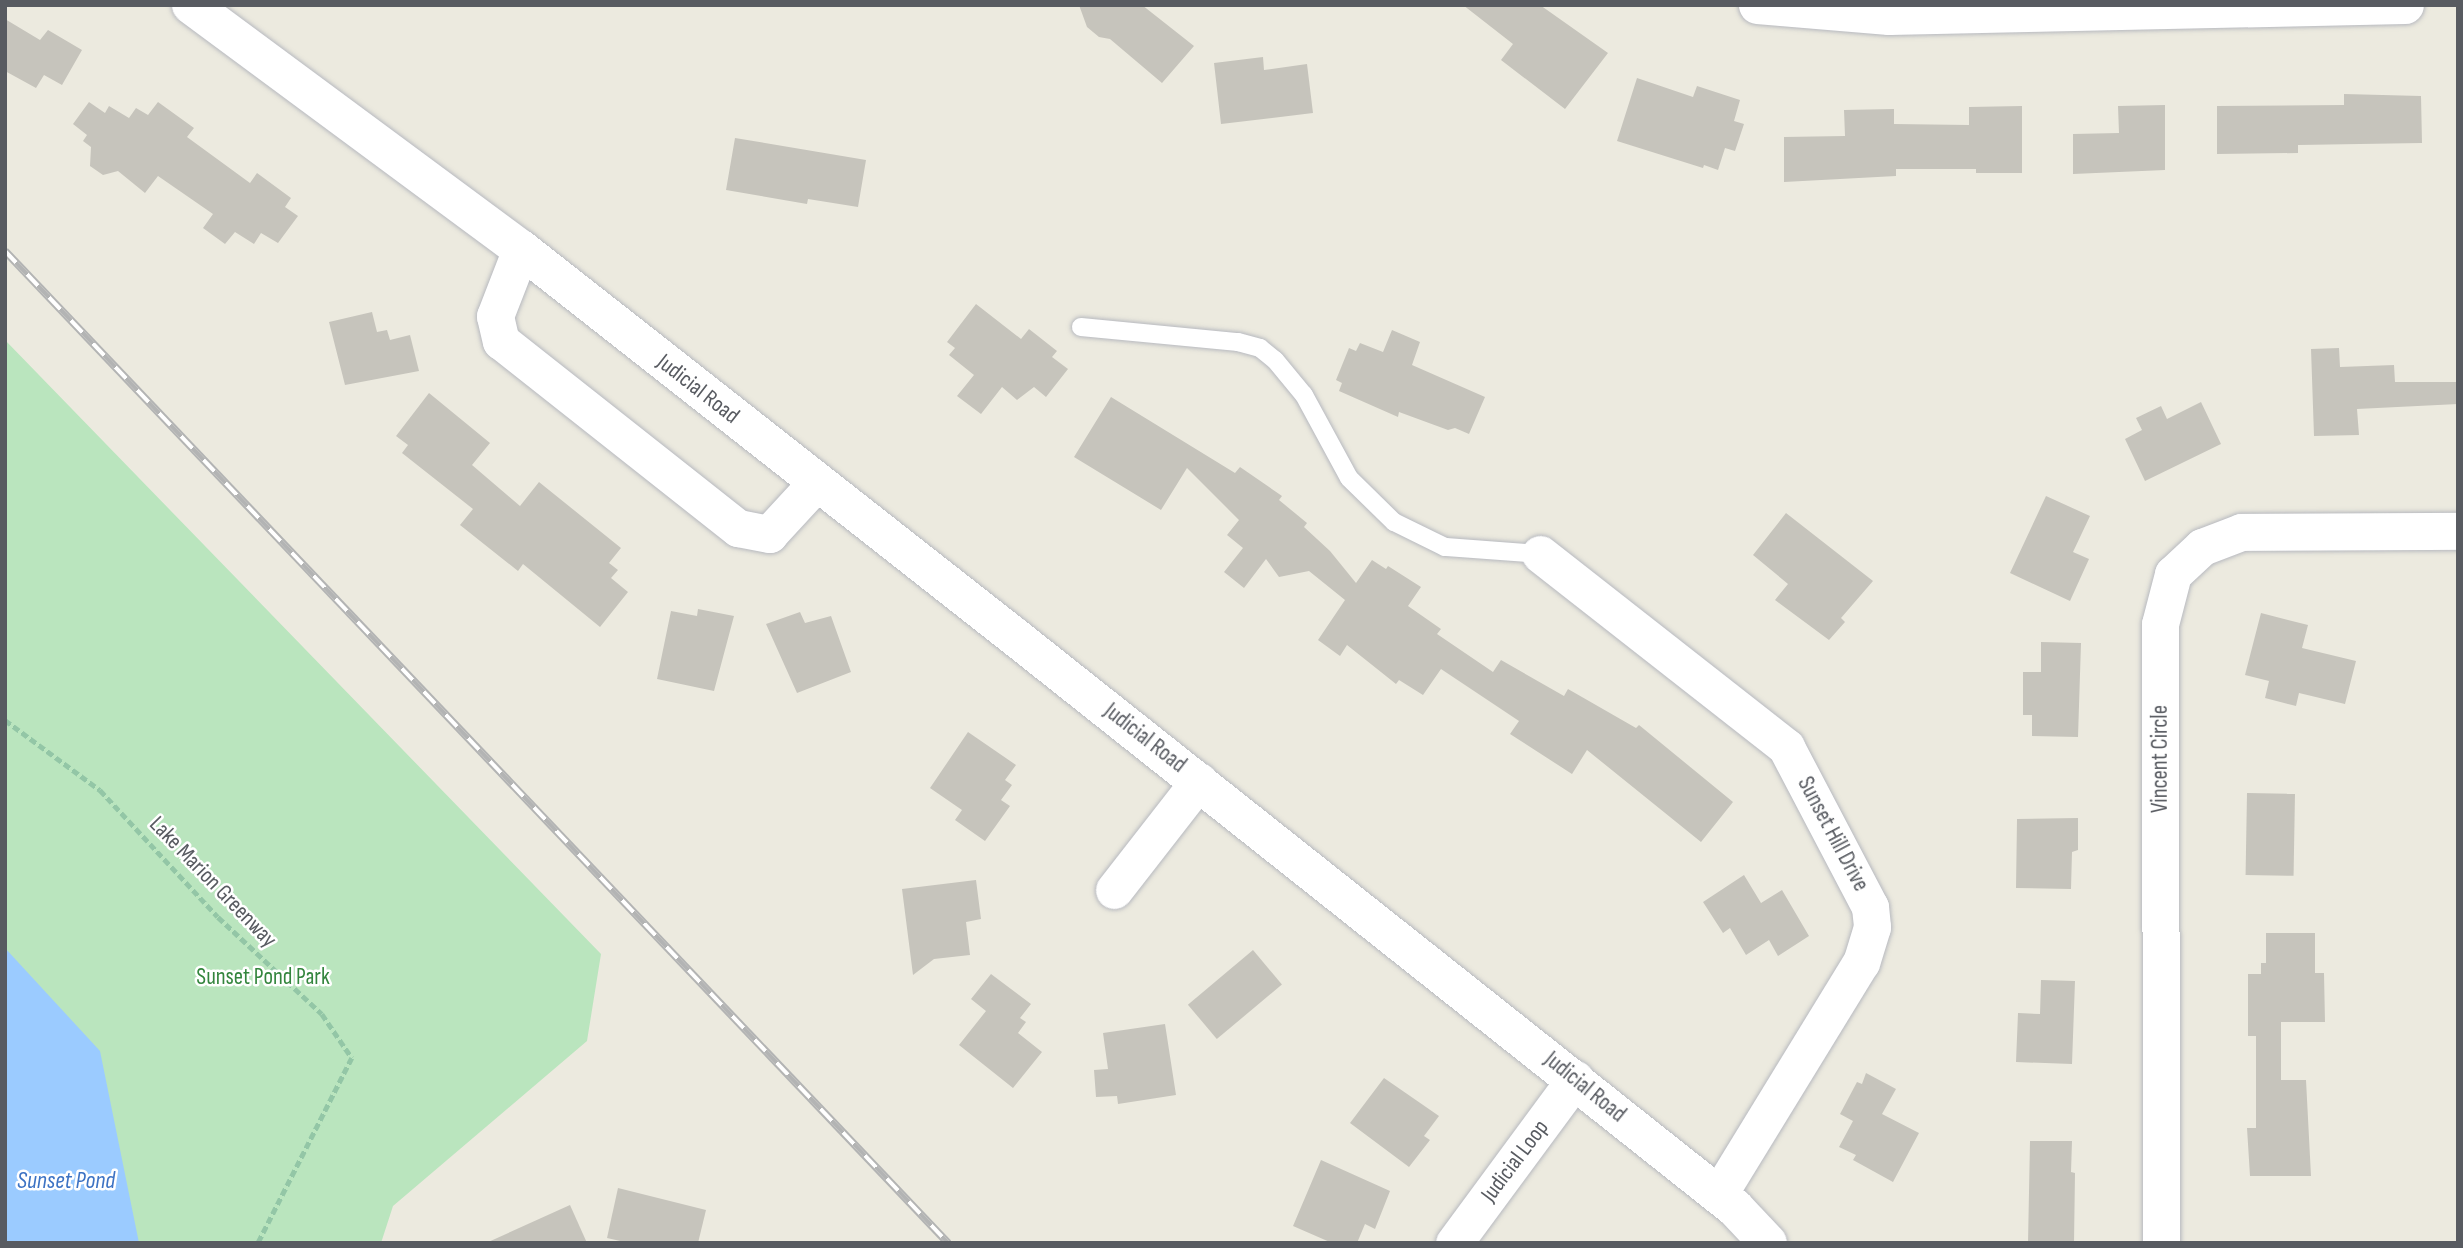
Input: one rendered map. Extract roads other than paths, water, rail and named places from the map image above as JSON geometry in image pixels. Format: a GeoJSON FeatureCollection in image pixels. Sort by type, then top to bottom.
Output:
{"type":"FeatureCollection","features":[{"type":"Feature","properties":{"kind":"street","name":"Judicial Road"},"geometry":{"type":"LineString","coordinates":[[191,5],[521,249],[1199,781],[1718,1195],[1768,1243]]}},
{"type":"Feature","properties":{"kind":"street"},"geometry":{"type":"LineString","coordinates":[[1757,5],[1889,11],[2405,5]]}},
{"type":"Feature","properties":{"kind":"street"},"geometry":{"type":"LineString","coordinates":[[521,249],[495,316],[501,341],[738,528],[769,534],[816,482]]}},
{"type":"Feature","properties":{"kind":"street","name":"Vincent Circle"},"geometry":{"type":"LineString","coordinates":[[2161,1243],[2160,624],[2173,574],[2202,547],[2241,532],[2458,531]]}},
{"type":"Feature","properties":{"kind":"street","name":"Sunset Hill Drive"},"geometry":{"type":"LineString","coordinates":[[1540,554],[1786,747],[1870,907],[1872,927],[1861,962],[1718,1195]]}},
{"type":"Feature","properties":{"kind":"street","name":"Judicial Road"},"geometry":{"type":"LineString","coordinates":[[1114,890],[1199,781]]}},
{"type":"Feature","properties":{"kind":"street","name":"Judicial Loop"},"geometry":{"type":"LineString","coordinates":[[1454,1243],[1575,1079]]}},
{"type":"Feature","properties":{"kind":"lane"},"geometry":{"type":"LineString","coordinates":[[1081,327],[1238,342],[1260,348],[1275,360],[1304,395],[1349,478],[1394,522],[1445,547],[1540,554]]}},
{"type":"Feature","properties":{"kind":"water","name":"Sunset Pond"},"geometry":{"type":"Polygon","coordinates":[[[5,948],[100,1051],[139,1243],[5,1243],[5,948]]]}},
{"type":"Feature","properties":{"kind":"railway"},"geometry":{"type":"LineString","coordinates":[[5,251],[948,1243]]}},
{"type":"Feature","properties":{"kind":"park label","name":"Sunset Pond Park"},"geometry":{"type":"Point","coordinates":[263,977]}}]}
